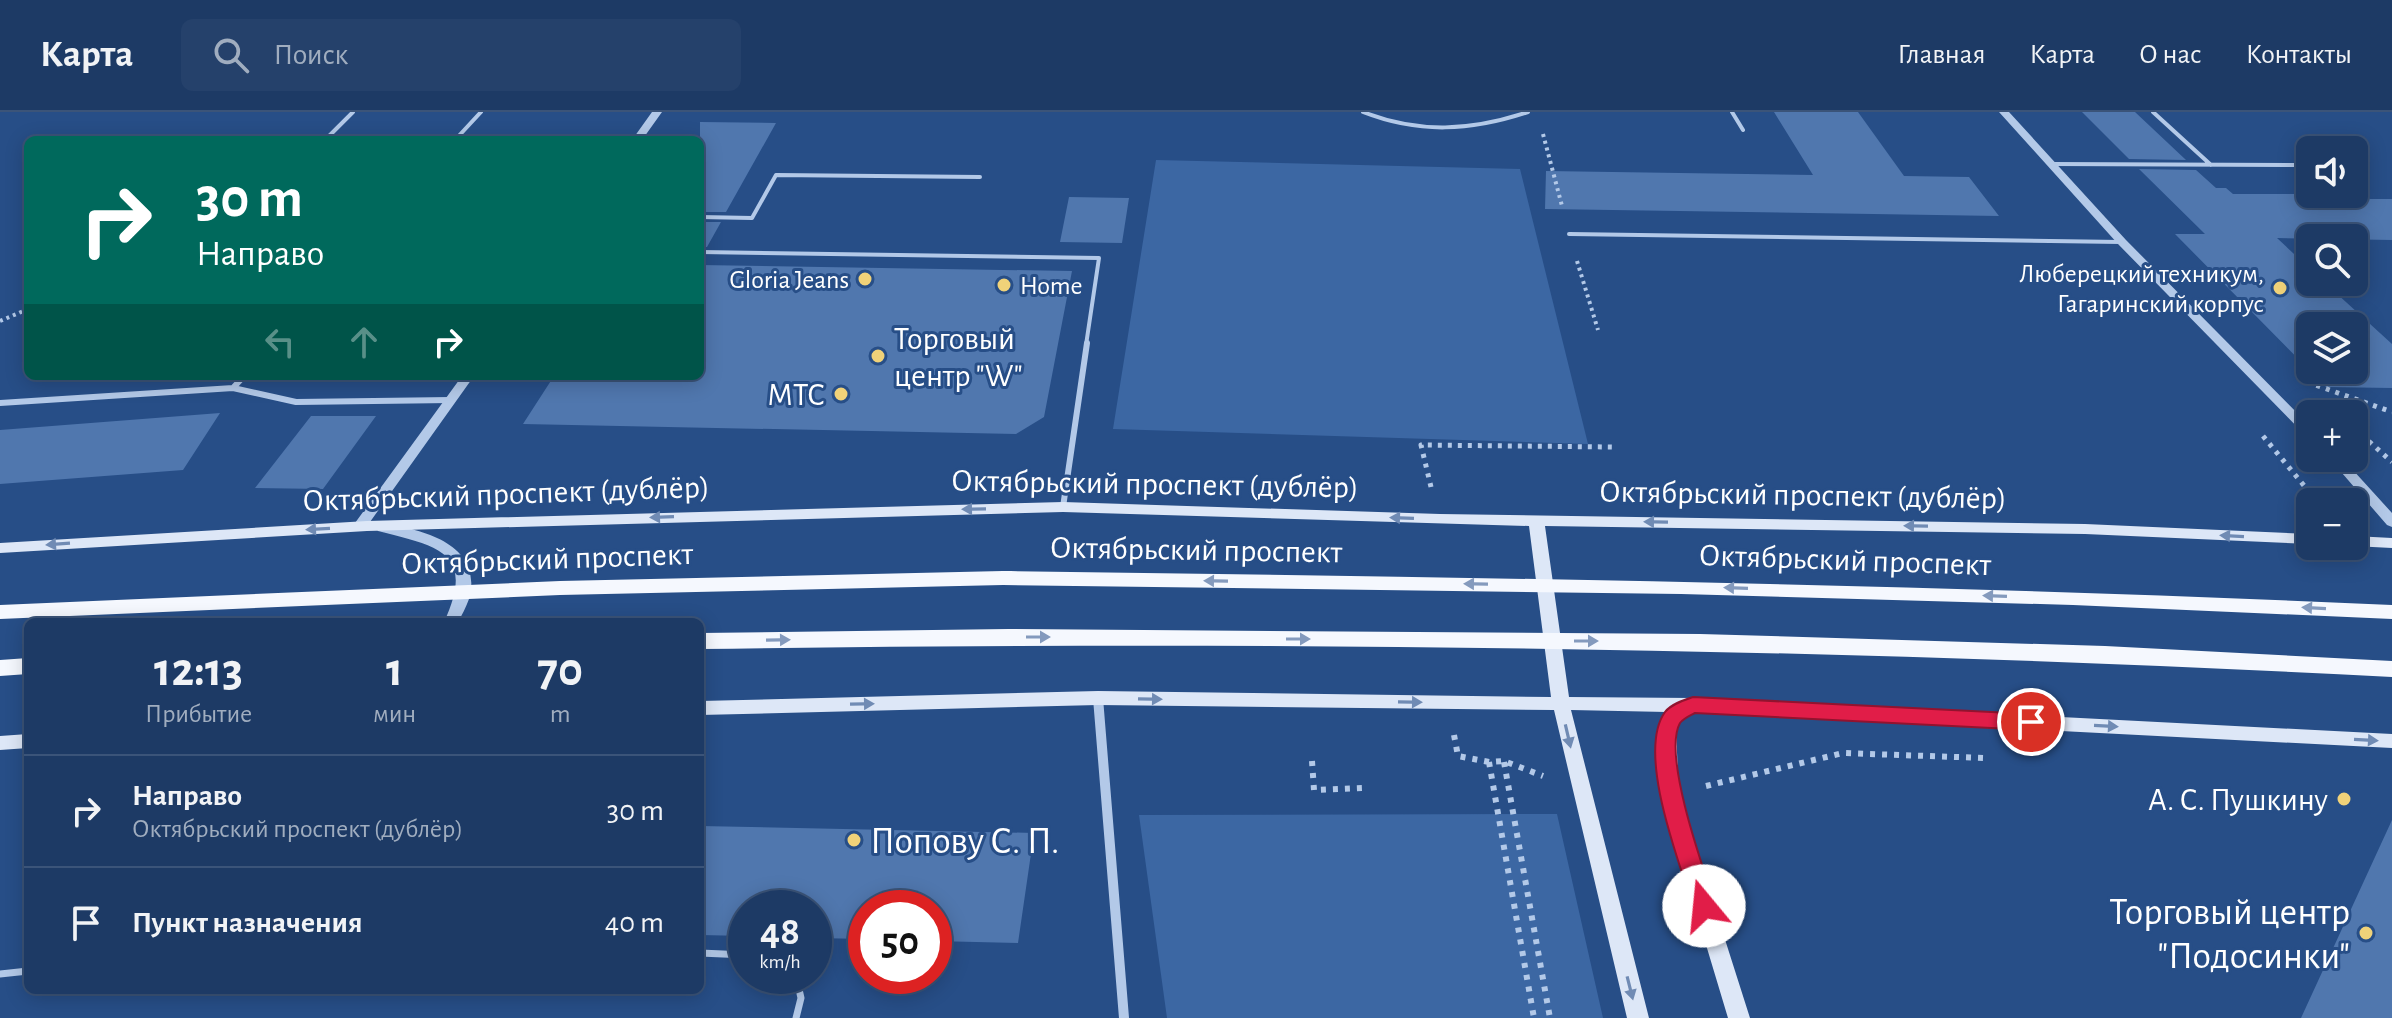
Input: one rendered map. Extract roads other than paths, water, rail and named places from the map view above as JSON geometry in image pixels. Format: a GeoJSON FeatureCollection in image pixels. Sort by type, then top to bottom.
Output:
{"type":"FeatureCollection","features":[{"type":"Feature","properties":{"kind":"main road","name":"Октябрьский проспект (дублёр)"},"geometry":{"type":"LineString","coordinates":[[0,548],[364,526],[1063,507],[1536,520],[2070,529],[2296,538]]}},
{"type":"Feature","properties":{"kind":"main road"},"geometry":{"type":"LineString","coordinates":[[1536,520],[1561,704],[1638,1018]]}},
{"type":"Feature","properties":{"kind":"main road"},"geometry":{"type":"LineString","coordinates":[[2368,542],[2392,543]]}},
{"type":"Feature","properties":{"kind":"main road","name":"Октябрьский проспект"},"geometry":{"type":"LineString","coordinates":[[0,612],[560,588],[1003,578],[1681,587],[2073,598],[2392,612]]}},
{"type":"Feature","properties":{"kind":"main road"},"geometry":{"type":"LineString","coordinates":[[704,641],[1008,637],[1684,641],[2105,654],[2392,669]]}},
{"type":"Feature","properties":{"kind":"main road"},"geometry":{"type":"LineString","coordinates":[[0,668],[24,666]]}},
{"type":"Feature","properties":{"kind":"main road"},"geometry":{"type":"LineString","coordinates":[[704,708],[1098,698],[1693,705],[2392,741]]}},
{"type":"Feature","properties":{"kind":"main road"},"geometry":{"type":"LineString","coordinates":[[1693,705],[1674,715],[1667,731],[1670,795],[1739,1018]]}},
{"type":"Feature","properties":{"kind":"main road"},"geometry":{"type":"LineString","coordinates":[[0,743],[24,741]]}},
{"type":"Feature","properties":{"kind":"street"},"geometry":{"type":"LineString","coordinates":[[640,136],[657,112]]}},
{"type":"Feature","properties":{"kind":"street"},"geometry":{"type":"LineString","coordinates":[[2004,112],[2122,242],[2296,419]]}},
{"type":"Feature","properties":{"kind":"street"},"geometry":{"type":"LineString","coordinates":[[453,618],[460,607],[465,584],[461,565],[449,548],[429,536],[364,526],[465,380]]}},
{"type":"Feature","properties":{"kind":"street"},"geometry":{"type":"LineString","coordinates":[[2347,472],[2392,522]]}},
{"type":"Feature","properties":{"kind":"street"},"geometry":{"type":"LineString","coordinates":[[1098,698],[1124,1018]]}},
{"type":"Feature","properties":{"kind":"lane"},"geometry":{"type":"LineString","coordinates":[[329,136],[353,112]]}},
{"type":"Feature","properties":{"kind":"lane"},"geometry":{"type":"LineString","coordinates":[[459,136],[481,112]]}},
{"type":"Feature","properties":{"kind":"lane"},"geometry":{"type":"LineString","coordinates":[[1363,112],[1406,127],[1499,123],[1528,112]]}},
{"type":"Feature","properties":{"kind":"lane"},"geometry":{"type":"LineString","coordinates":[[1732,112],[1743,130]]}},
{"type":"Feature","properties":{"kind":"lane"},"geometry":{"type":"LineString","coordinates":[[2153,112],[2211,165]]}},
{"type":"Feature","properties":{"kind":"lane"},"geometry":{"type":"LineString","coordinates":[[2052,164],[2296,165]]}},
{"type":"Feature","properties":{"kind":"lane"},"geometry":{"type":"LineString","coordinates":[[704,217],[752,218],[776,175],[980,177]]}},
{"type":"Feature","properties":{"kind":"lane"},"geometry":{"type":"LineString","coordinates":[[1569,234],[2122,242]]}},
{"type":"Feature","properties":{"kind":"lane"},"geometry":{"type":"LineString","coordinates":[[704,252],[1099,258],[1063,507]]}},
{"type":"Feature","properties":{"kind":"lane"},"geometry":{"type":"LineString","coordinates":[[233,388],[240,380]]}},
{"type":"Feature","properties":{"kind":"lane"},"geometry":{"type":"LineString","coordinates":[[0,403],[233,388],[296,402],[451,400]]}},
{"type":"Feature","properties":{"kind":"lane"},"geometry":{"type":"LineString","coordinates":[[704,953],[728,954]]}},
{"type":"Feature","properties":{"kind":"lane"},"geometry":{"type":"LineString","coordinates":[[0,974],[24,971]]}},
{"type":"Feature","properties":{"kind":"lane"},"geometry":{"type":"LineString","coordinates":[[796,1018],[800,994]]}},
{"type":"Feature","properties":{"kind":"place","name":"Gloria Jeans"},"geometry":{"type":"Point","coordinates":[865,279]}},
{"type":"Feature","properties":{"kind":"place","name":"Home"},"geometry":{"type":"Point","coordinates":[1004,285]}},
{"type":"Feature","properties":{"kind":"place","name":"Люберецкий техникум, Гагаринский корпус"},"geometry":{"type":"Point","coordinates":[2280,288]}},
{"type":"Feature","properties":{"kind":"place","name":"Торговый центр \"W\""},"geometry":{"type":"Point","coordinates":[878,356]}},
{"type":"Feature","properties":{"kind":"place","name":"МТС"},"geometry":{"type":"Point","coordinates":[841,394]}},
{"type":"Feature","properties":{"kind":"place","name":"А. С. Пушкину"},"geometry":{"type":"Point","coordinates":[2344,799]}},
{"type":"Feature","properties":{"kind":"place","name":"Попову С. П."},"geometry":{"type":"Point","coordinates":[854,840]}},
{"type":"Feature","properties":{"kind":"place","name":"Торговый центр \"Подосинки\""},"geometry":{"type":"Point","coordinates":[2366,933]}}]}
